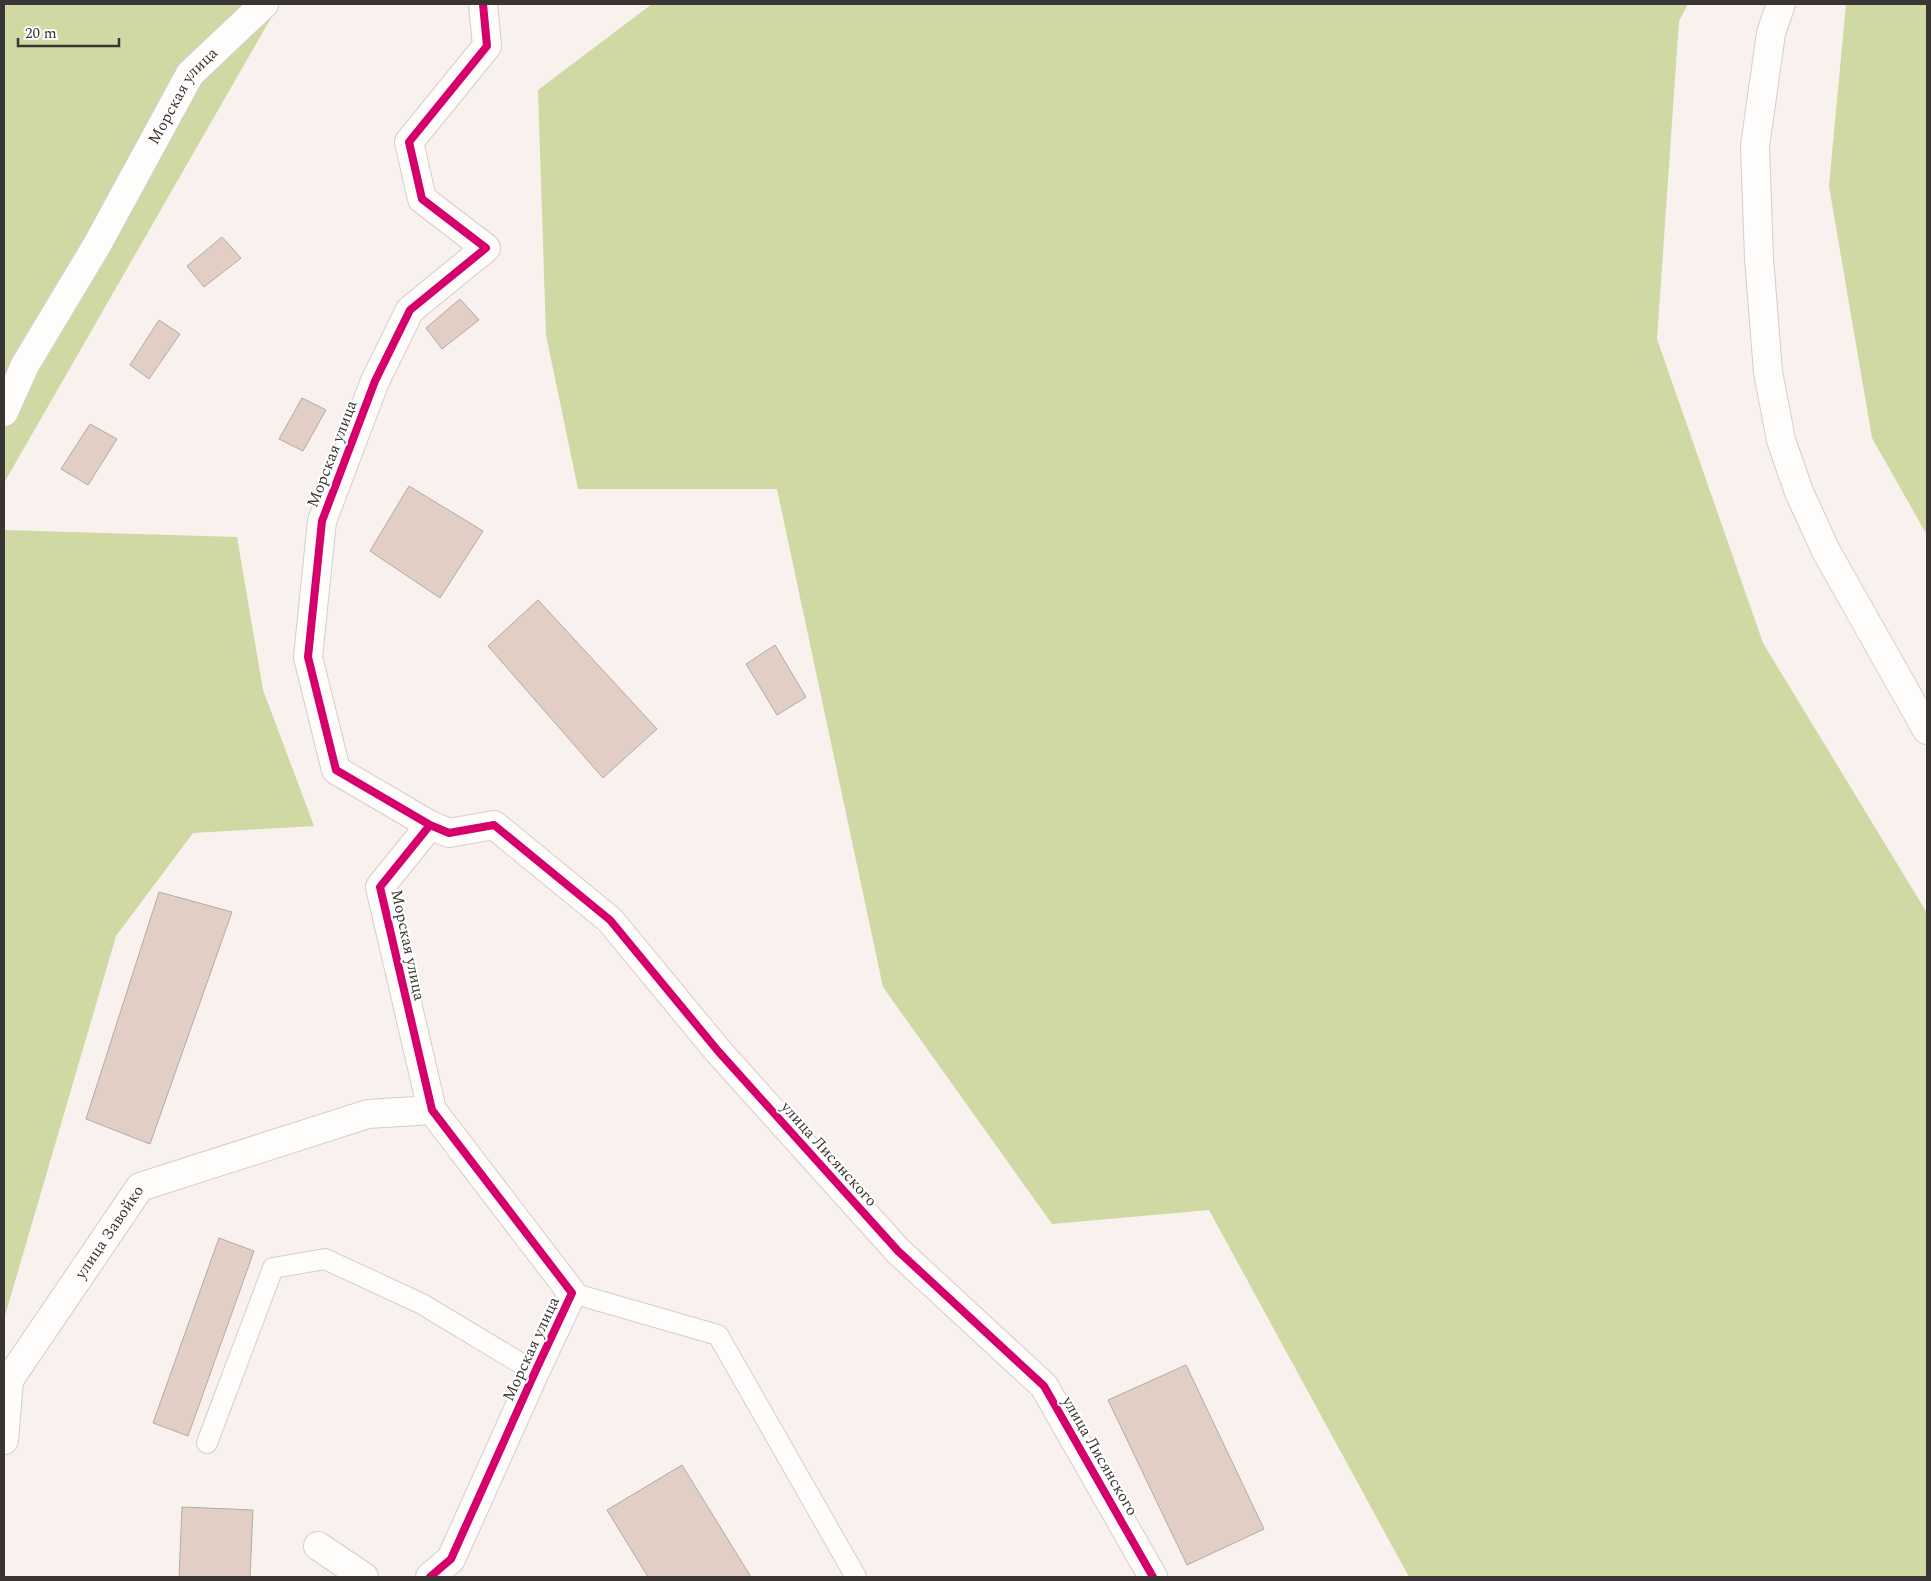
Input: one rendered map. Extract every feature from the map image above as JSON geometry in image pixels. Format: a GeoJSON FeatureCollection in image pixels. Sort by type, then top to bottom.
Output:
{"type":"FeatureCollection","features":[{"type":"Feature","properties":{"kind":"street","name":"Морская улица"},"geometry":{"type":"LineString","coordinates":[[4,412],[24,365],[97,245],[190,74],[264,4]]}},
{"type":"Feature","properties":{"kind":"street","name":"Морская улица"},"geometry":{"type":"LineString","coordinates":[[430,1577],[451,1559],[572,1293],[432,1110],[380,887],[430,825],[336,770],[308,657],[322,521],[375,381],[410,310],[486,248],[422,200],[409,142],[487,46],[483,4]]}},
{"type":"Feature","properties":{"kind":"street"},"geometry":{"type":"LineString","coordinates":[[1781,4],[1771,33],[1755,146],[1759,258],[1768,372],[1781,440],[1799,492],[1826,551],[1927,730]]}},
{"type":"Feature","properties":{"kind":"street","name":"улица Лисянского"},"geometry":{"type":"LineString","coordinates":[[430,825],[449,833],[494,825],[610,920],[718,1051],[898,1251],[1044,1386],[1153,1577]]}},
{"type":"Feature","properties":{"kind":"street","name":"улица Завойко"},"geometry":{"type":"LineString","coordinates":[[4,1440],[9,1380],[140,1187],[368,1114],[432,1110]]}},
{"type":"Feature","properties":{"kind":"street"},"geometry":{"type":"LineString","coordinates":[[318,1546],[364,1577]]}},
{"type":"Feature","properties":{"kind":"lane"},"geometry":{"type":"LineString","coordinates":[[207,1443],[273,1268],[325,1259],[422,1304],[535,1372]]}},
{"type":"Feature","properties":{"kind":"lane"},"geometry":{"type":"LineString","coordinates":[[572,1293],[718,1335],[856,1577]]}},
{"type":"Feature","properties":{"kind":"green space"},"geometry":{"type":"Polygon","coordinates":[[[4,4],[279,4],[4,483],[4,4]]]}},
{"type":"Feature","properties":{"kind":"green space"},"geometry":{"type":"Polygon","coordinates":[[[652,4],[1688,4],[1679,21],[1657,339],[1763,643],[1927,913],[1927,1577],[1409,1577],[1209,1210],[1052,1224],[883,987],[777,489],[578,489],[546,335],[538,90],[652,4]]]}},
{"type":"Feature","properties":{"kind":"green space"},"geometry":{"type":"Polygon","coordinates":[[[1846,4],[1927,4],[1927,535],[1872,438],[1829,186],[1846,4]]]}},
{"type":"Feature","properties":{"kind":"green space"},"geometry":{"type":"Polygon","coordinates":[[[4,530],[237,537],[263,690],[314,826],[193,833],[116,936],[4,1319],[4,530]]]}},
{"type":"Feature","properties":{"kind":"building"},"geometry":{"type":"Polygon","coordinates":[[[222,237],[241,258],[204,287],[187,266],[222,237]]]}},
{"type":"Feature","properties":{"kind":"building"},"geometry":{"type":"Polygon","coordinates":[[[460,299],[479,320],[442,349],[426,328],[460,299]]]}},
{"type":"Feature","properties":{"kind":"building"},"geometry":{"type":"Polygon","coordinates":[[[159,320],[180,334],[149,379],[130,365],[159,320]]]}},
{"type":"Feature","properties":{"kind":"building"},"geometry":{"type":"Polygon","coordinates":[[[302,398],[326,410],[303,451],[279,439],[302,398]]]}},
{"type":"Feature","properties":{"kind":"building"},"geometry":{"type":"Polygon","coordinates":[[[90,424],[117,439],[88,485],[61,469],[90,424]]]}},
{"type":"Feature","properties":{"kind":"building"},"geometry":{"type":"Polygon","coordinates":[[[409,486],[483,531],[440,598],[370,551],[409,486]]]}},
{"type":"Feature","properties":{"kind":"building"},"geometry":{"type":"Polygon","coordinates":[[[538,600],[657,729],[603,778],[488,646],[538,600]]]}},
{"type":"Feature","properties":{"kind":"building"},"geometry":{"type":"Polygon","coordinates":[[[775,645],[806,697],[777,715],[746,664],[775,645]]]}},
{"type":"Feature","properties":{"kind":"building"},"geometry":{"type":"Polygon","coordinates":[[[159,892],[232,912],[150,1144],[86,1119],[159,892]]]}},
{"type":"Feature","properties":{"kind":"building"},"geometry":{"type":"Polygon","coordinates":[[[219,1238],[254,1251],[188,1436],[153,1423],[219,1238]]]}},
{"type":"Feature","properties":{"kind":"building"},"geometry":{"type":"Polygon","coordinates":[[[1186,1365],[1264,1529],[1187,1565],[1108,1400],[1186,1365]]]}},
{"type":"Feature","properties":{"kind":"building"},"geometry":{"type":"Polygon","coordinates":[[[682,1465],[751,1577],[648,1577],[607,1510],[682,1465]]]}},
{"type":"Feature","properties":{"kind":"building"},"geometry":{"type":"Polygon","coordinates":[[[182,1507],[253,1510],[250,1577],[179,1577],[182,1507]]]}},
{"type":"Feature","properties":{"kind":"cycle path"},"geometry":{"type":"LineString","coordinates":[[430,1577],[451,1559],[572,1293],[432,1110],[380,887],[430,825],[336,770],[308,657],[322,521],[375,381],[410,310],[486,248],[422,199],[409,142],[487,46],[483,4]]}},
{"type":"Feature","properties":{"kind":"cycle path"},"geometry":{"type":"LineString","coordinates":[[430,825],[449,833],[494,825],[610,920],[718,1051],[898,1251],[1044,1386],[1153,1577]]}}]}
